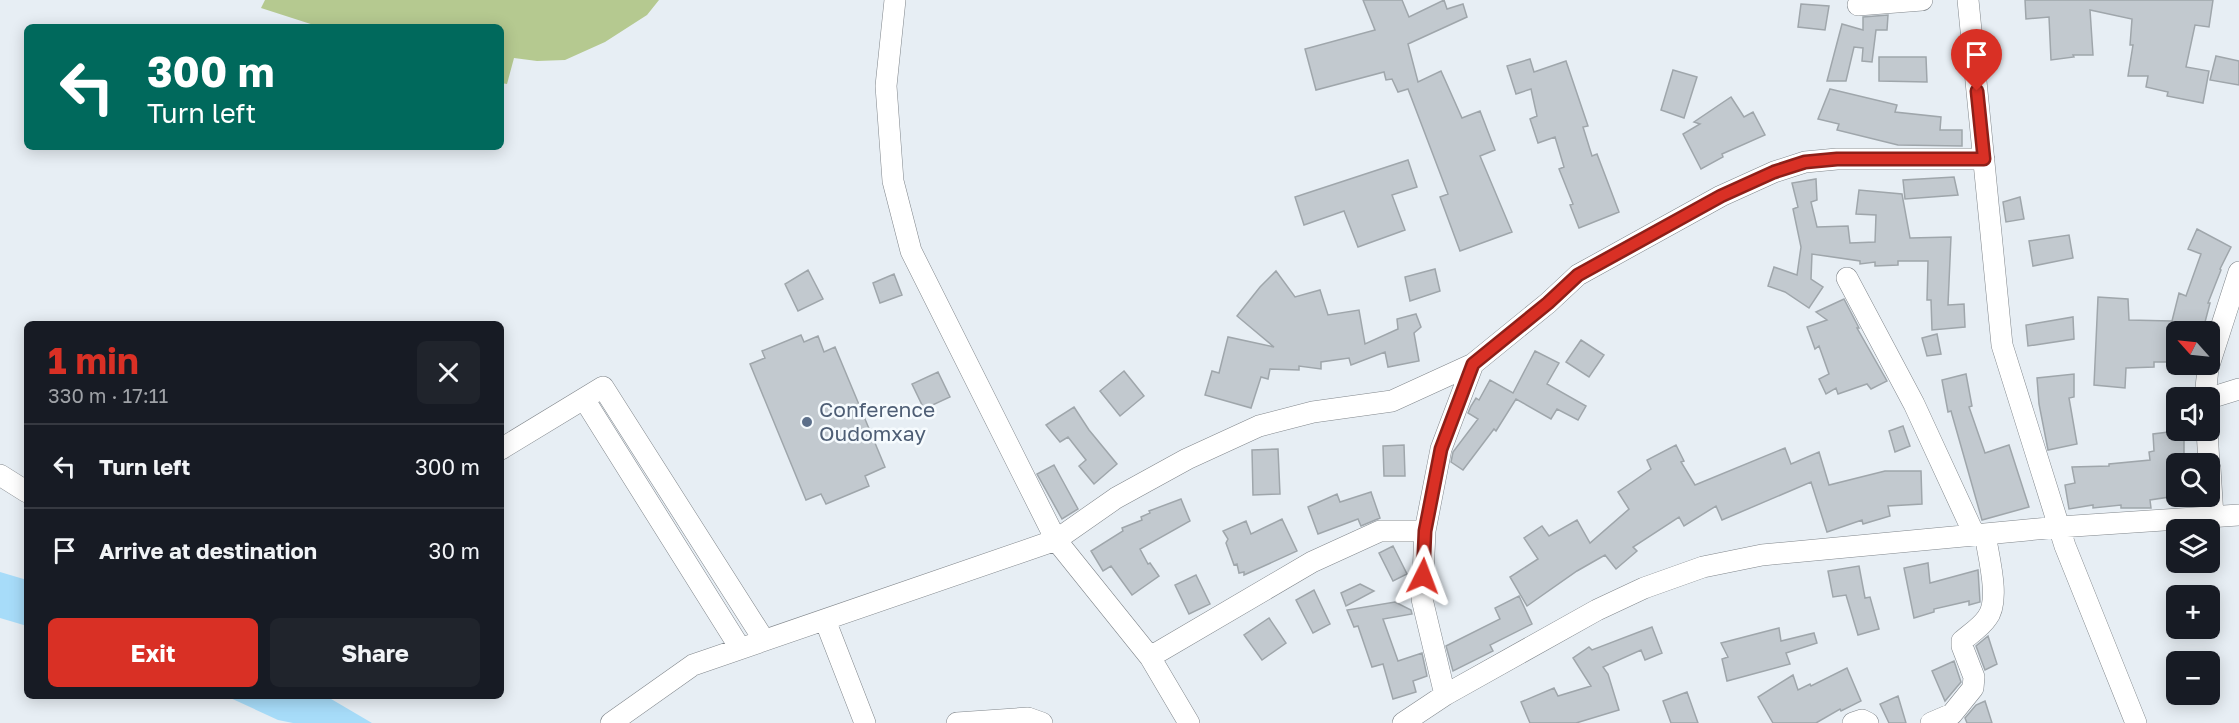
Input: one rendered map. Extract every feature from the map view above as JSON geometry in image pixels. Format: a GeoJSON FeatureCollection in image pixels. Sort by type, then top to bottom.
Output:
{"type":"FeatureCollection","features":[{"type":"Feature","properties":{"kind":"street"},"geometry":{"type":"LineString","coordinates":[[895,0],[886,86],[893,181],[911,251],[1056,540],[1150,657],[1189,723]]}},
{"type":"Feature","properties":{"kind":"street"},"geometry":{"type":"LineString","coordinates":[[1858,5],[1922,0]]}},
{"type":"Feature","properties":{"kind":"street"},"geometry":{"type":"LineString","coordinates":[[1968,0],[2002,345],[2059,527],[2135,723]]}},
{"type":"Feature","properties":{"kind":"street"},"geometry":{"type":"LineString","coordinates":[[611,723],[693,665],[1056,540],[1116,498],[1186,459],[1259,426],[1313,411],[1392,401],[1473,364],[1548,303],[1578,275],[1721,196],[1774,172],[1805,162],[1837,159],[1984,159]]}},
{"type":"Feature","properties":{"kind":"street"},"geometry":{"type":"LineString","coordinates":[[2206,387],[2208,368],[2239,272]]}},
{"type":"Feature","properties":{"kind":"street"},"geometry":{"type":"LineString","coordinates":[[1847,278],[1980,534],[1994,597],[1993,608],[1988,618],[1962,641],[1974,677],[1973,688],[1952,714],[1931,723]]}},
{"type":"Feature","properties":{"kind":"street"},"geometry":{"type":"LineString","coordinates":[[1445,695],[1422,599],[1425,531],[1441,449],[1473,364]]}},
{"type":"Feature","properties":{"kind":"street"},"geometry":{"type":"LineString","coordinates":[[504,447],[603,387],[764,640]]}},
{"type":"Feature","properties":{"kind":"street"},"geometry":{"type":"LineString","coordinates":[[2220,395],[2239,389]]}},
{"type":"Feature","properties":{"kind":"street"},"geometry":{"type":"LineString","coordinates":[[584,399],[740,648]]}},
{"type":"Feature","properties":{"kind":"street"},"geometry":{"type":"LineString","coordinates":[[0,475],[24,490]]}},
{"type":"Feature","properties":{"kind":"street"},"geometry":{"type":"LineString","coordinates":[[2212,507],[2213,517]]}},
{"type":"Feature","properties":{"kind":"street"},"geometry":{"type":"LineString","coordinates":[[1403,723],[1445,695],[1598,610],[1644,588],[1703,567],[1762,555],[2059,527],[2239,515]]}},
{"type":"Feature","properties":{"kind":"street"},"geometry":{"type":"LineString","coordinates":[[1150,657],[1322,558],[1380,531],[1425,531]]}},
{"type":"Feature","properties":{"kind":"street"},"geometry":{"type":"LineString","coordinates":[[825,620],[865,723]]}},
{"type":"Feature","properties":{"kind":"street"},"geometry":{"type":"LineString","coordinates":[[957,723],[1028,718],[1042,723]]}},
{"type":"Feature","properties":{"kind":"street"},"geometry":{"type":"LineString","coordinates":[[1853,723],[1863,720],[1868,723]]}},
{"type":"Feature","properties":{"kind":"green space"},"geometry":{"type":"Polygon","coordinates":[[[265,0],[659,0],[647,15],[605,42],[565,60],[537,61],[514,58],[507,84],[504,84],[504,24],[311,24],[261,8],[265,0]]]}},
{"type":"Feature","properties":{"kind":"water"},"geometry":{"type":"Polygon","coordinates":[[[0,572],[24,579],[24,625],[0,618],[0,572]]]}},
{"type":"Feature","properties":{"kind":"water"},"geometry":{"type":"Polygon","coordinates":[[[232,699],[331,699],[372,723],[293,723],[278,720],[232,699]]]}},
{"type":"Feature","properties":{"kind":"building"},"geometry":{"type":"Polygon","coordinates":[[[1363,0],[1402,0],[1409,17],[1444,0],[1447,9],[1463,4],[1467,17],[1408,44],[1418,82],[1441,71],[1462,118],[1480,111],[1495,150],[1480,156],[1512,232],[1460,251],[1440,197],[1448,194],[1408,89],[1398,92],[1392,79],[1386,80],[1384,72],[1316,90],[1305,49],[1375,30],[1363,0]]]}},
{"type":"Feature","properties":{"kind":"building"},"geometry":{"type":"Polygon","coordinates":[[[2025,0],[2213,0],[2209,27],[2195,25],[2186,67],[2209,71],[2203,103],[2167,96],[2168,92],[2146,87],[2148,76],[2128,76],[2133,45],[2130,45],[2132,19],[2090,10],[2093,55],[2073,55],[2074,57],[2051,60],[2049,17],[2026,19],[2025,0]]]}},
{"type":"Feature","properties":{"kind":"building"},"geometry":{"type":"Polygon","coordinates":[[[1801,4],[1829,6],[1825,30],[1798,27],[1801,4]]]}},
{"type":"Feature","properties":{"kind":"building"},"geometry":{"type":"Polygon","coordinates":[[[1888,15],[1887,30],[1876,30],[1872,62],[1862,61],[1863,48],[1854,47],[1846,81],[1827,81],[1842,24],[1863,30],[1863,17],[1888,15]]]}},
{"type":"Feature","properties":{"kind":"building"},"geometry":{"type":"Polygon","coordinates":[[[2216,56],[2239,61],[2239,85],[2210,80],[2216,56]]]}},
{"type":"Feature","properties":{"kind":"building"},"geometry":{"type":"Polygon","coordinates":[[[1879,57],[1926,57],[1927,82],[1879,81],[1879,57]]]}},
{"type":"Feature","properties":{"kind":"building"},"geometry":{"type":"Polygon","coordinates":[[[1530,59],[1534,72],[1566,61],[1588,126],[1583,127],[1592,156],[1597,154],[1619,212],[1579,228],[1570,205],[1573,204],[1559,169],[1564,167],[1555,137],[1538,143],[1530,119],[1537,116],[1531,89],[1516,94],[1507,66],[1530,59]]]}},
{"type":"Feature","properties":{"kind":"building"},"geometry":{"type":"Polygon","coordinates":[[[1673,70],[1697,77],[1684,118],[1661,110],[1673,70]]]}},
{"type":"Feature","properties":{"kind":"building"},"geometry":{"type":"Polygon","coordinates":[[[1830,89],[1897,105],[1895,112],[1941,117],[1940,130],[1962,130],[1962,146],[1898,145],[1837,130],[1839,124],[1818,119],[1830,89]]]}},
{"type":"Feature","properties":{"kind":"building"},"geometry":{"type":"Polygon","coordinates":[[[1731,97],[1744,117],[1753,112],[1765,135],[1722,154],[1723,157],[1701,169],[1683,134],[1700,124],[1694,122],[1731,97]]]}},
{"type":"Feature","properties":{"kind":"building"},"geometry":{"type":"Polygon","coordinates":[[[1408,160],[1417,187],[1392,195],[1405,230],[1358,247],[1344,211],[1304,225],[1295,197],[1408,160]]]}},
{"type":"Feature","properties":{"kind":"building"},"geometry":{"type":"Polygon","coordinates":[[[1954,177],[1958,195],[1905,199],[1903,180],[1954,177]]]}},
{"type":"Feature","properties":{"kind":"building"},"geometry":{"type":"Polygon","coordinates":[[[1816,179],[1817,200],[1811,202],[1817,227],[1848,226],[1850,243],[1875,242],[1876,215],[1856,214],[1859,190],[1902,194],[1910,238],[1951,237],[1948,305],[1964,304],[1965,327],[1932,330],[1931,300],[1927,300],[1928,261],[1898,261],[1898,265],[1875,266],[1875,262],[1860,264],[1860,261],[1812,254],[1811,279],[1823,287],[1809,308],[1785,292],[1768,286],[1774,267],[1797,275],[1801,247],[1793,209],[1798,207],[1792,183],[1816,179]]]}},
{"type":"Feature","properties":{"kind":"building"},"geometry":{"type":"Polygon","coordinates":[[[2020,197],[2024,219],[2006,222],[2003,202],[2020,197]]]}},
{"type":"Feature","properties":{"kind":"building"},"geometry":{"type":"Polygon","coordinates":[[[2197,229],[2231,247],[2220,269],[2208,303],[2210,303],[2205,321],[2172,321],[2179,293],[2186,296],[2201,254],[2188,249],[2197,229]]]}},
{"type":"Feature","properties":{"kind":"building"},"geometry":{"type":"Polygon","coordinates":[[[2069,235],[2073,258],[2033,266],[2029,241],[2069,235]]]}},
{"type":"Feature","properties":{"kind":"building"},"geometry":{"type":"Polygon","coordinates":[[[1435,269],[1440,291],[1410,301],[1405,277],[1435,269]]]}},
{"type":"Feature","properties":{"kind":"building"},"geometry":{"type":"Polygon","coordinates":[[[808,270],[823,299],[798,311],[785,284],[808,270]]]}},
{"type":"Feature","properties":{"kind":"building"},"geometry":{"type":"Polygon","coordinates":[[[1276,271],[1295,297],[1320,290],[1328,315],[1359,310],[1365,344],[1398,329],[1397,319],[1416,314],[1421,327],[1414,333],[1419,361],[1388,367],[1385,352],[1351,365],[1349,358],[1321,362],[1321,369],[1299,366],[1299,370],[1270,369],[1268,379],[1261,377],[1251,408],[1205,395],[1212,371],[1219,373],[1228,337],[1274,347],[1237,316],[1276,271]]]}},
{"type":"Feature","properties":{"kind":"building"},"geometry":{"type":"Polygon","coordinates":[[[894,274],[902,295],[880,303],[873,283],[894,274]]]}},
{"type":"Feature","properties":{"kind":"building"},"geometry":{"type":"Polygon","coordinates":[[[2098,297],[2128,299],[2129,320],[2172,321],[2166,321],[2166,362],[2154,362],[2154,367],[2126,368],[2125,388],[2094,385],[2098,297]]]}},
{"type":"Feature","properties":{"kind":"building"},"geometry":{"type":"Polygon","coordinates":[[[1844,299],[1859,328],[1857,328],[1887,381],[1871,389],[1867,384],[1838,394],[1836,388],[1826,394],[1819,379],[1829,374],[1819,346],[1815,349],[1807,327],[1827,320],[1816,312],[1844,299]]]}},
{"type":"Feature","properties":{"kind":"building"},"geometry":{"type":"Polygon","coordinates":[[[2073,317],[2074,339],[2028,346],[2026,325],[2073,317]]]}},
{"type":"Feature","properties":{"kind":"building"},"geometry":{"type":"Polygon","coordinates":[[[1937,334],[1941,354],[1927,356],[1922,338],[1937,334]]]}},
{"type":"Feature","properties":{"kind":"building"},"geometry":{"type":"Polygon","coordinates":[[[801,335],[804,342],[818,336],[824,352],[835,347],[885,467],[865,476],[869,486],[826,504],[821,494],[806,500],[750,364],[765,358],[762,351],[801,335]]]}},
{"type":"Feature","properties":{"kind":"building"},"geometry":{"type":"Polygon","coordinates":[[[1581,340],[1604,355],[1589,377],[1566,362],[1581,340]]]}},
{"type":"Feature","properties":{"kind":"building"},"geometry":{"type":"Polygon","coordinates":[[[1535,351],[1559,363],[1547,384],[1586,406],[1578,420],[1557,409],[1551,419],[1516,399],[1496,431],[1494,429],[1463,470],[1451,462],[1453,452],[1478,419],[1468,413],[1476,398],[1479,400],[1490,380],[1513,393],[1535,351]]]}},
{"type":"Feature","properties":{"kind":"building"},"geometry":{"type":"Polygon","coordinates":[[[1124,371],[1144,396],[1120,416],[1100,391],[1124,371]]]}},
{"type":"Feature","properties":{"kind":"building"},"geometry":{"type":"Polygon","coordinates":[[[938,372],[950,397],[924,409],[912,384],[938,372]]]}},
{"type":"Feature","properties":{"kind":"building"},"geometry":{"type":"Polygon","coordinates":[[[1966,374],[1972,406],[1969,407],[1985,453],[2009,445],[2029,507],[1982,520],[1951,411],[1948,412],[1942,380],[1966,374]]]}},
{"type":"Feature","properties":{"kind":"building"},"geometry":{"type":"Polygon","coordinates":[[[2074,374],[2074,397],[2069,398],[2077,444],[2048,450],[2039,404],[2037,378],[2074,374]]]}},
{"type":"Feature","properties":{"kind":"building"},"geometry":{"type":"Polygon","coordinates":[[[1074,407],[1089,430],[1117,464],[1094,484],[1079,466],[1086,460],[1068,437],[1060,442],[1046,425],[1074,407]]]}},
{"type":"Feature","properties":{"kind":"building"},"geometry":{"type":"Polygon","coordinates":[[[1903,426],[1910,446],[1895,452],[1889,431],[1903,426]]]}},
{"type":"Feature","properties":{"kind":"building"},"geometry":{"type":"Polygon","coordinates":[[[2166,432],[2166,441],[2184,441],[2184,453],[2166,453],[2166,498],[2150,500],[2151,508],[2121,508],[2121,505],[2093,508],[2093,505],[2069,509],[2065,485],[2075,483],[2072,467],[2109,466],[2109,464],[2150,460],[2149,452],[2154,451],[2153,434],[2166,432]]]}},
{"type":"Feature","properties":{"kind":"building"},"geometry":{"type":"Polygon","coordinates":[[[1404,445],[1405,476],[1384,476],[1383,446],[1404,445]]]}},
{"type":"Feature","properties":{"kind":"building"},"geometry":{"type":"Polygon","coordinates":[[[1676,445],[1684,461],[1681,462],[1695,485],[1785,448],[1791,464],[1819,452],[1829,485],[1885,471],[1921,471],[1922,504],[1888,506],[1890,516],[1863,524],[1862,520],[1827,532],[1811,482],[1722,520],[1716,506],[1684,526],[1679,517],[1633,547],[1637,551],[1616,569],[1605,555],[1577,571],[1527,606],[1510,577],[1538,559],[1524,538],[1542,526],[1549,536],[1577,520],[1590,543],[1629,509],[1618,492],[1651,469],[1647,460],[1676,445]]]}},
{"type":"Feature","properties":{"kind":"building"},"geometry":{"type":"Polygon","coordinates":[[[1278,449],[1280,494],[1253,495],[1252,450],[1278,449]]]}},
{"type":"Feature","properties":{"kind":"building"},"geometry":{"type":"Polygon","coordinates":[[[1054,465],[1078,509],[1062,519],[1037,474],[1054,465]]]}},
{"type":"Feature","properties":{"kind":"building"},"geometry":{"type":"Polygon","coordinates":[[[1371,492],[1380,518],[1361,526],[1358,519],[1318,534],[1308,507],[1337,494],[1340,502],[1371,492]]]}},
{"type":"Feature","properties":{"kind":"building"},"geometry":{"type":"Polygon","coordinates":[[[1181,499],[1190,521],[1140,549],[1148,564],[1150,563],[1159,576],[1132,595],[1111,566],[1103,571],[1091,551],[1123,531],[1122,528],[1142,520],[1141,517],[1150,513],[1149,511],[1181,499]]]}},
{"type":"Feature","properties":{"kind":"building"},"geometry":{"type":"Polygon","coordinates":[[[1282,519],[1297,551],[1244,575],[1244,572],[1239,573],[1226,543],[1228,539],[1223,531],[1246,521],[1251,534],[1282,519]]]}},
{"type":"Feature","properties":{"kind":"building"},"geometry":{"type":"Polygon","coordinates":[[[1393,546],[1407,574],[1393,581],[1379,553],[1393,546]]]}},
{"type":"Feature","properties":{"kind":"building"},"geometry":{"type":"Polygon","coordinates":[[[1928,563],[1930,583],[1978,570],[1980,602],[1969,605],[1969,601],[1934,609],[1934,612],[1914,618],[1904,568],[1928,563]]]}},
{"type":"Feature","properties":{"kind":"building"},"geometry":{"type":"Polygon","coordinates":[[[1859,566],[1865,598],[1870,597],[1879,629],[1858,635],[1846,595],[1833,597],[1828,571],[1859,566]]]}},
{"type":"Feature","properties":{"kind":"building"},"geometry":{"type":"Polygon","coordinates":[[[1196,575],[1210,604],[1189,614],[1175,585],[1196,575]]]}},
{"type":"Feature","properties":{"kind":"building"},"geometry":{"type":"Polygon","coordinates":[[[1360,584],[1374,591],[1346,606],[1341,593],[1360,584]]]}},
{"type":"Feature","properties":{"kind":"building"},"geometry":{"type":"Polygon","coordinates":[[[1314,590],[1330,624],[1313,633],[1296,600],[1314,590]]]}},
{"type":"Feature","properties":{"kind":"building"},"geometry":{"type":"Polygon","coordinates":[[[1519,596],[1532,624],[1490,645],[1493,651],[1453,671],[1446,646],[1500,619],[1495,608],[1519,596]]]}},
{"type":"Feature","properties":{"kind":"building"},"geometry":{"type":"Polygon","coordinates":[[[1395,602],[1411,610],[1412,614],[1383,619],[1398,661],[1422,653],[1427,676],[1413,681],[1416,692],[1393,699],[1383,664],[1372,667],[1358,626],[1354,627],[1347,610],[1395,602]]]}},
{"type":"Feature","properties":{"kind":"building"},"geometry":{"type":"Polygon","coordinates":[[[1269,618],[1286,643],[1262,660],[1244,635],[1269,618]]]}},
{"type":"Feature","properties":{"kind":"building"},"geometry":{"type":"Polygon","coordinates":[[[1652,627],[1662,653],[1645,660],[1641,650],[1603,667],[1608,674],[1619,710],[1576,723],[1530,723],[1521,702],[1554,688],[1558,696],[1591,686],[1573,658],[1589,647],[1592,650],[1652,627]]]}},
{"type":"Feature","properties":{"kind":"building"},"geometry":{"type":"Polygon","coordinates":[[[1779,628],[1781,641],[1814,633],[1817,643],[1786,653],[1790,664],[1727,681],[1722,659],[1728,657],[1721,643],[1779,628]]]}},
{"type":"Feature","properties":{"kind":"building"},"geometry":{"type":"Polygon","coordinates":[[[1988,636],[1997,664],[1985,670],[1976,646],[1988,636]]]}},
{"type":"Feature","properties":{"kind":"building"},"geometry":{"type":"Polygon","coordinates":[[[1954,661],[1961,682],[1945,701],[1932,671],[1954,661]]]}},
{"type":"Feature","properties":{"kind":"building"},"geometry":{"type":"Polygon","coordinates":[[[1847,668],[1861,701],[1841,711],[1840,709],[1816,723],[1773,723],[1758,697],[1793,675],[1798,690],[1847,668]]]}},
{"type":"Feature","properties":{"kind":"building"},"geometry":{"type":"Polygon","coordinates":[[[1687,692],[1698,723],[1671,723],[1663,701],[1687,692]]]}},
{"type":"Feature","properties":{"kind":"building"},"geometry":{"type":"Polygon","coordinates":[[[1898,696],[1906,723],[1889,723],[1880,704],[1898,696]]]}},
{"type":"Feature","properties":{"kind":"building"},"geometry":{"type":"Polygon","coordinates":[[[1985,701],[1992,723],[1967,723],[1965,718],[1976,705],[1985,701]]]}},
{"type":"Feature","properties":{"kind":"place","name":"Conference Oudomxay"},"geometry":{"type":"Point","coordinates":[807,422]}},
{"type":"Feature","properties":{"kind":"route"},"geometry":{"type":"LineString","coordinates":[[1423,576],[1425,531],[1441,449],[1473,364],[1548,303],[1578,275],[1721,196],[1774,172],[1805,162],[1837,159],[1984,159],[1977,91]]}}]}
